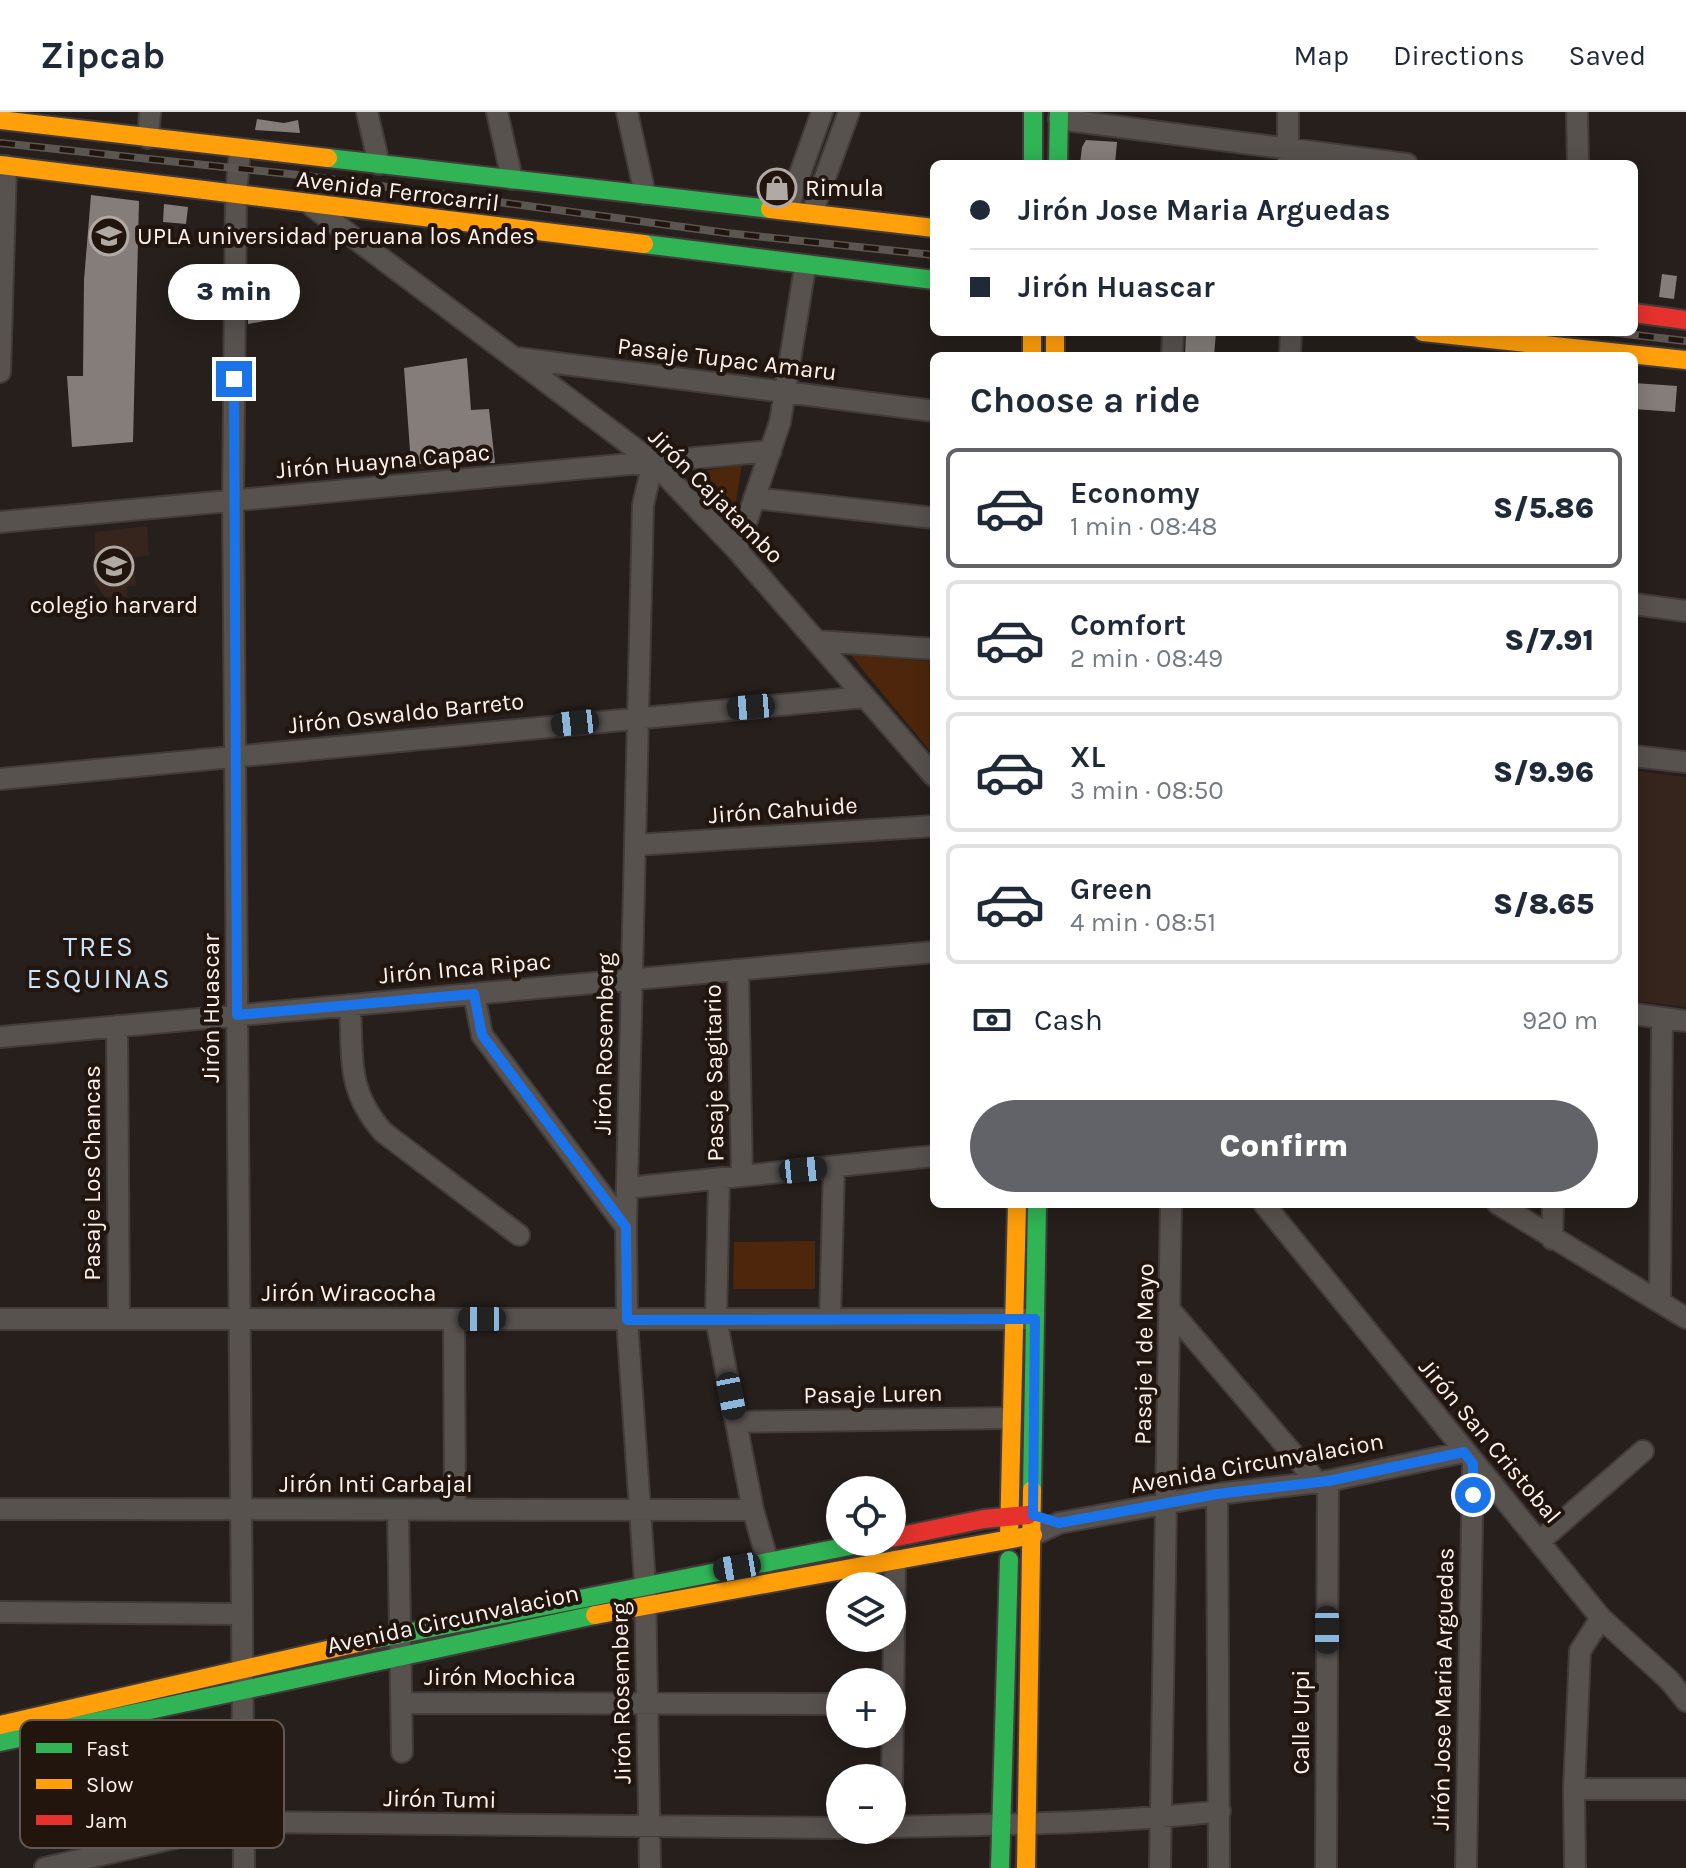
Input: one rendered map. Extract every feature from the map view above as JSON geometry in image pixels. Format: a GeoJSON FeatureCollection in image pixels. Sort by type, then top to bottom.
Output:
{"type":"FeatureCollection","features":[{"type":"Feature","properties":{"kind":"main road"},"geometry":{"type":"LineString","coordinates":[[1033,112],[1033,160]]}},
{"type":"Feature","properties":{"kind":"main road"},"geometry":{"type":"LineString","coordinates":[[1058,160],[1059,115]]}},
{"type":"Feature","properties":{"kind":"main road","name":"Avenida Ferrocarril"},"geometry":{"type":"LineString","coordinates":[[0,120],[38,118],[148,138],[930,228]]}},
{"type":"Feature","properties":{"kind":"main road","name":"Avenida Ferrocarril"},"geometry":{"type":"LineString","coordinates":[[3,166],[805,267],[930,280]]}},
{"type":"Feature","properties":{"kind":"main road"},"geometry":{"type":"LineString","coordinates":[[1638,314],[1686,320]]}},
{"type":"Feature","properties":{"kind":"main road"},"geometry":{"type":"LineString","coordinates":[[1454,336],[1580,352]]}},
{"type":"Feature","properties":{"kind":"main road"},"geometry":{"type":"LineString","coordinates":[[1638,356],[1686,360]]}},
{"type":"Feature","properties":{"kind":"main road"},"geometry":{"type":"LineString","coordinates":[[1017,1208],[1033,1525],[1026,1868]]}},
{"type":"Feature","properties":{"kind":"main road"},"geometry":{"type":"LineString","coordinates":[[1009,1538],[1011,1418],[1037,1208]]}},
{"type":"Feature","properties":{"kind":"main road","name":"Avenida Circunvalacion"},"geometry":{"type":"LineString","coordinates":[[906,1535],[1008,1517],[1033,1525]]}},
{"type":"Feature","properties":{"kind":"main road","name":"Avenida Circunvalacion"},"geometry":{"type":"LineString","coordinates":[[21,1720],[242,1667],[400,1634],[645,1594],[895,1560],[1009,1538],[1033,1525]]}},
{"type":"Feature","properties":{"kind":"main road","name":"Avenida Circunvalacion"},"geometry":{"type":"LineString","coordinates":[[106,1720],[400,1657],[768,1562],[826,1551]]}},
{"type":"Feature","properties":{"kind":"main road"},"geometry":{"type":"LineString","coordinates":[[1000,1868],[1009,1560]]}},
{"type":"Feature","properties":{"kind":"main road","name":"Avenida Circunvalacion"},"geometry":{"type":"LineString","coordinates":[[0,1725],[20,1720]]}},
{"type":"Feature","properties":{"kind":"main road","name":"Avenida Circunvalacion"},"geometry":{"type":"LineString","coordinates":[[0,1742],[20,1738]]}},
{"type":"Feature","properties":{"kind":"street"},"geometry":{"type":"LineString","coordinates":[[148,138],[150,112]]}},
{"type":"Feature","properties":{"kind":"street"},"geometry":{"type":"LineString","coordinates":[[367,112],[379,164]]}},
{"type":"Feature","properties":{"kind":"street"},"geometry":{"type":"LineString","coordinates":[[497,112],[512,179]]}},
{"type":"Feature","properties":{"kind":"street"},"geometry":{"type":"LineString","coordinates":[[627,112],[645,194]]}},
{"type":"Feature","properties":{"kind":"street"},"geometry":{"type":"LineString","coordinates":[[812,213],[849,112]]}},
{"type":"Feature","properties":{"kind":"street"},"geometry":{"type":"LineString","coordinates":[[1288,112],[1288,156]]}},
{"type":"Feature","properties":{"kind":"street"},"geometry":{"type":"LineString","coordinates":[[1577,112],[1578,160]]}},
{"type":"Feature","properties":{"kind":"street"},"geometry":{"type":"LineString","coordinates":[[1059,115],[1288,156],[1348,160]]}},
{"type":"Feature","properties":{"kind":"street"},"geometry":{"type":"LineString","coordinates":[[787,210],[818,118]]}},
{"type":"Feature","properties":{"kind":"street","name":"Jirón Huascar"},"geometry":{"type":"LineString","coordinates":[[240,149],[236,195],[233,502],[242,1720]]}},
{"type":"Feature","properties":{"kind":"street"},"geometry":{"type":"LineString","coordinates":[[0,372],[3,166]]}},
{"type":"Feature","properties":{"kind":"street","name":"Jirón Cajatambo"},"geometry":{"type":"LineString","coordinates":[[310,205],[653,462],[737,550],[930,771]]}},
{"type":"Feature","properties":{"kind":"street"},"geometry":{"type":"LineString","coordinates":[[365,245],[383,214]]}},
{"type":"Feature","properties":{"kind":"street"},"geometry":{"type":"LineString","coordinates":[[737,550],[771,451],[805,267]]}},
{"type":"Feature","properties":{"kind":"street","name":"Pasaje Tupac Amaru"},"geometry":{"type":"LineString","coordinates":[[514,358],[930,410]]}},
{"type":"Feature","properties":{"kind":"street","name":"Jirón Huayna Capac"},"geometry":{"type":"LineString","coordinates":[[0,522],[771,451]]}},
{"type":"Feature","properties":{"kind":"street","name":"Jirón Rosemberg"},"geometry":{"type":"LineString","coordinates":[[650,1868],[645,1594],[627,1320],[626,1227],[643,505],[653,462]]}},
{"type":"Feature","properties":{"kind":"street"},"geometry":{"type":"LineString","coordinates":[[754,498],[930,518]]}},
{"type":"Feature","properties":{"kind":"street"},"geometry":{"type":"LineString","coordinates":[[1638,605],[1686,611]]}},
{"type":"Feature","properties":{"kind":"street"},"geometry":{"type":"LineString","coordinates":[[817,641],[930,649]]}},
{"type":"Feature","properties":{"kind":"street","name":"Jirón Oswaldo Barreto"},"geometry":{"type":"LineString","coordinates":[[0,779],[865,697]]}},
{"type":"Feature","properties":{"kind":"street"},"geometry":{"type":"LineString","coordinates":[[1638,756],[1686,762]]}},
{"type":"Feature","properties":{"kind":"street","name":"Jirón Cahuide"},"geometry":{"type":"LineString","coordinates":[[635,845],[930,826]]}},
{"type":"Feature","properties":{"kind":"street","name":"Jirón Inca Ripac"},"geometry":{"type":"LineString","coordinates":[[0,1037],[930,952]]}},
{"type":"Feature","properties":{"kind":"street","name":"Pasaje Sagitario"},"geometry":{"type":"LineString","coordinates":[[738,970],[742,1176]]}},
{"type":"Feature","properties":{"kind":"street"},"geometry":{"type":"LineString","coordinates":[[474,994],[482,1035],[626,1227]]}},
{"type":"Feature","properties":{"kind":"street"},"geometry":{"type":"LineString","coordinates":[[350,1005],[355,1089],[365,1112],[383,1132],[519,1235]]}},
{"type":"Feature","properties":{"kind":"street"},"geometry":{"type":"LineString","coordinates":[[1638,1015],[1686,1021]]}},
{"type":"Feature","properties":{"kind":"street"},"geometry":{"type":"LineString","coordinates":[[1660,1302],[1662,1018]]}},
{"type":"Feature","properties":{"kind":"street","name":"Pasaje Los Chancas"},"geometry":{"type":"LineString","coordinates":[[117,1026],[119,1319]]}},
{"type":"Feature","properties":{"kind":"street"},"geometry":{"type":"LineString","coordinates":[[627,1188],[930,1156]]}},
{"type":"Feature","properties":{"kind":"street"},"geometry":{"type":"LineString","coordinates":[[830,1319],[834,1167]]}},
{"type":"Feature","properties":{"kind":"street"},"geometry":{"type":"LineString","coordinates":[[719,1179],[716,1319],[753,1510],[768,1562]]}},
{"type":"Feature","properties":{"kind":"street","name":"Pasaje 1 de Mayo"},"geometry":{"type":"LineString","coordinates":[[1160,1868],[1171,1208]]}},
{"type":"Feature","properties":{"kind":"street","name":"Jirón San Cristobal"},"geometry":{"type":"LineString","coordinates":[[1267,1208],[1601,1618],[1669,1680],[1686,1701]]}},
{"type":"Feature","properties":{"kind":"street"},"geometry":{"type":"LineString","coordinates":[[1504,1208],[1686,1318]]}},
{"type":"Feature","properties":{"kind":"street"},"geometry":{"type":"LineString","coordinates":[[1552,1239],[1553,1208]]}},
{"type":"Feature","properties":{"kind":"street"},"geometry":{"type":"LineString","coordinates":[[1171,1311],[1322,1481]]}},
{"type":"Feature","properties":{"kind":"street","name":"Jirón Wiracocha"},"geometry":{"type":"LineString","coordinates":[[0,1319],[1024,1319]]}},
{"type":"Feature","properties":{"kind":"street"},"geometry":{"type":"LineString","coordinates":[[454,1319],[455,1510]]}},
{"type":"Feature","properties":{"kind":"street","name":"Pasaje Luren"},"geometry":{"type":"LineString","coordinates":[[736,1422],[1011,1418]]}},
{"type":"Feature","properties":{"kind":"street"},"geometry":{"type":"LineString","coordinates":[[1540,1541],[1643,1451]]}},
{"type":"Feature","properties":{"kind":"street","name":"Avenida Circunvalacion"},"geometry":{"type":"LineString","coordinates":[[1033,1525],[1217,1494],[1468,1458]]}},
{"type":"Feature","properties":{"kind":"street","name":"Jirón Jose Maria Arguedas"},"geometry":{"type":"LineString","coordinates":[[1466,1868],[1468,1458]]}},
{"type":"Feature","properties":{"kind":"street","name":"Calle Urpi"},"geometry":{"type":"LineString","coordinates":[[1322,1481],[1326,1868]]}},
{"type":"Feature","properties":{"kind":"street"},"geometry":{"type":"LineString","coordinates":[[1217,1494],[1219,1868]]}},
{"type":"Feature","properties":{"kind":"street","name":"Jirón Inti Carbajal"},"geometry":{"type":"LineString","coordinates":[[0,1509],[753,1510]]}},
{"type":"Feature","properties":{"kind":"street"},"geometry":{"type":"LineString","coordinates":[[398,1510],[402,1752]]}},
{"type":"Feature","properties":{"kind":"street"},"geometry":{"type":"LineString","coordinates":[[1009,1538],[1009,1560]]}},
{"type":"Feature","properties":{"kind":"street"},"geometry":{"type":"LineString","coordinates":[[894,1668],[895,1560]]}},
{"type":"Feature","properties":{"kind":"street"},"geometry":{"type":"LineString","coordinates":[[0,1612],[241,1614]]}},
{"type":"Feature","properties":{"kind":"street"},"geometry":{"type":"LineString","coordinates":[[1575,1868],[1574,1789],[1580,1651],[1601,1618]]}},
{"type":"Feature","properties":{"kind":"street","name":"Jirón Mochica"},"geometry":{"type":"LineString","coordinates":[[401,1703],[826,1704]]}},
{"type":"Feature","properties":{"kind":"street"},"geometry":{"type":"LineString","coordinates":[[1574,1789],[1686,1789]]}},
{"type":"Feature","properties":{"kind":"street"},"geometry":{"type":"LineString","coordinates":[[906,1827],[1159,1819],[1220,1811]]}},
{"type":"Feature","properties":{"kind":"street","name":"Jirón Tumi"},"geometry":{"type":"LineString","coordinates":[[284,1823],[826,1828]]}},
{"type":"Feature","properties":{"kind":"street","name":"Jirón Tumi"},"geometry":{"type":"LineString","coordinates":[[45,1868],[112,1860],[153,1848]]}},
{"type":"Feature","properties":{"kind":"street","name":"Jirón Huascar"},"geometry":{"type":"LineString","coordinates":[[244,1848],[244,1868]]}},
{"type":"Feature","properties":{"kind":"shaded area"},"geometry":{"type":"Polygon","coordinates":[[[742,465],[734,513],[696,472],[742,465]]]}},
{"type":"Feature","properties":{"kind":"shaded area","name":"colegio harvard"},"geometry":{"type":"Polygon","coordinates":[[[147,526],[149,555],[133,558],[136,586],[127,586],[127,597],[105,597],[95,583],[95,532],[147,526]]]}},
{"type":"Feature","properties":{"kind":"shaded area"},"geometry":{"type":"Polygon","coordinates":[[[850,654],[930,662],[930,751],[850,654]]]}},
{"type":"Feature","properties":{"kind":"shaded area"},"geometry":{"type":"Polygon","coordinates":[[[1638,771],[1686,777],[1686,1007],[1638,1001],[1638,771]]]}},
{"type":"Feature","properties":{"kind":"shaded area"},"geometry":{"type":"Polygon","coordinates":[[[815,1241],[815,1289],[733,1289],[734,1242],[815,1241]]]}},
{"type":"Feature","properties":{"kind":"building"},"geometry":{"type":"Polygon","coordinates":[[[257,119],[284,123],[298,120],[300,133],[255,130],[257,119]]]}},
{"type":"Feature","properties":{"kind":"building"},"geometry":{"type":"Polygon","coordinates":[[[1086,140],[1117,142],[1115,160],[1080,160],[1086,140]]]}},
{"type":"Feature","properties":{"kind":"building"},"geometry":{"type":"Polygon","coordinates":[[[91,195],[139,201],[133,442],[72,447],[67,376],[83,376],[84,280],[91,195]]]}},
{"type":"Feature","properties":{"kind":"building"},"geometry":{"type":"Polygon","coordinates":[[[164,204],[188,207],[186,224],[163,222],[164,204]]]}},
{"type":"Feature","properties":{"kind":"building"},"geometry":{"type":"Polygon","coordinates":[[[1662,274],[1677,276],[1674,299],[1659,297],[1662,274]]]}},
{"type":"Feature","properties":{"kind":"building"},"geometry":{"type":"Polygon","coordinates":[[[276,282],[280,318],[248,324],[248,288],[276,282]]]}},
{"type":"Feature","properties":{"kind":"building"},"geometry":{"type":"Polygon","coordinates":[[[1186,336],[1216,336],[1214,352],[1185,352],[1186,336]]]}},
{"type":"Feature","properties":{"kind":"building"},"geometry":{"type":"Polygon","coordinates":[[[467,358],[471,410],[489,409],[495,463],[411,464],[404,368],[467,358]]]}},
{"type":"Feature","properties":{"kind":"building"},"geometry":{"type":"Polygon","coordinates":[[[1638,383],[1677,386],[1675,412],[1638,409],[1638,383]]]}},
{"type":"Feature","properties":{"kind":"railway"},"geometry":{"type":"LineString","coordinates":[[0,143],[299,175],[727,233],[930,255]]}},
{"type":"Feature","properties":{"kind":"railway"},"geometry":{"type":"LineString","coordinates":[[1638,335],[1686,341]]}},
{"type":"Feature","properties":{"kind":"traffic: fast"},"geometry":{"type":"LineString","coordinates":[[1033,112],[1033,160]]}},
{"type":"Feature","properties":{"kind":"traffic: fast"},"geometry":{"type":"LineString","coordinates":[[1058,160],[1059,112]]}},
{"type":"Feature","properties":{"kind":"traffic: fast"},"geometry":{"type":"LineString","coordinates":[[328,158],[770,209]]}},
{"type":"Feature","properties":{"kind":"traffic: fast"},"geometry":{"type":"LineString","coordinates":[[644,244],[930,280]]}},
{"type":"Feature","properties":{"kind":"traffic: fast"},"geometry":{"type":"LineString","coordinates":[[1032,1490],[1037,1208]]}},
{"type":"Feature","properties":{"kind":"traffic: fast"},"geometry":{"type":"LineString","coordinates":[[371,1640],[826,1551]]}},
{"type":"Feature","properties":{"kind":"traffic: fast"},"geometry":{"type":"LineString","coordinates":[[1000,1868],[1009,1560]]}},
{"type":"Feature","properties":{"kind":"traffic: fast"},"geometry":{"type":"LineString","coordinates":[[103,1720],[595,1615]]}},
{"type":"Feature","properties":{"kind":"traffic: fast"},"geometry":{"type":"LineString","coordinates":[[0,1742],[20,1738]]}},
{"type":"Feature","properties":{"kind":"traffic: slow"},"geometry":{"type":"LineString","coordinates":[[0,120],[328,158]]}},
{"type":"Feature","properties":{"kind":"traffic: slow"},"geometry":{"type":"LineString","coordinates":[[0,165],[644,244]]}},
{"type":"Feature","properties":{"kind":"traffic: slow"},"geometry":{"type":"LineString","coordinates":[[770,209],[930,228]]}},
{"type":"Feature","properties":{"kind":"traffic: slow"},"geometry":{"type":"LineString","coordinates":[[1032,336],[1032,352]]}},
{"type":"Feature","properties":{"kind":"traffic: slow"},"geometry":{"type":"LineString","coordinates":[[1055,336],[1055,352]]}},
{"type":"Feature","properties":{"kind":"traffic: slow"},"geometry":{"type":"LineString","coordinates":[[1461,336],[1611,352]]}},
{"type":"Feature","properties":{"kind":"traffic: slow"},"geometry":{"type":"LineString","coordinates":[[1638,355],[1686,360]]}},
{"type":"Feature","properties":{"kind":"traffic: slow"},"geometry":{"type":"LineString","coordinates":[[1009,1538],[1017,1208]]}},
{"type":"Feature","properties":{"kind":"traffic: slow"},"geometry":{"type":"LineString","coordinates":[[1026,1868],[1032,1490]]}},
{"type":"Feature","properties":{"kind":"traffic: slow"},"geometry":{"type":"LineString","coordinates":[[595,1615],[1033,1535]]}},
{"type":"Feature","properties":{"kind":"traffic: slow"},"geometry":{"type":"LineString","coordinates":[[22,1720],[371,1640]]}},
{"type":"Feature","properties":{"kind":"traffic: slow"},"geometry":{"type":"LineString","coordinates":[[0,1725],[20,1720]]}},
{"type":"Feature","properties":{"kind":"traffic: jam"},"geometry":{"type":"LineString","coordinates":[[1638,314],[1686,320]]}},
{"type":"Feature","properties":{"kind":"traffic: jam"},"geometry":{"type":"LineString","coordinates":[[906,1535],[984,1519],[1028,1515]]}},
{"type":"Feature","properties":{"kind":"place","name":"Rimula"},"geometry":{"type":"Point","coordinates":[777,188]}},
{"type":"Feature","properties":{"kind":"place","name":"UPLA universidad peruana los Andes"},"geometry":{"type":"Point","coordinates":[109,236]}},
{"type":"Feature","properties":{"kind":"place","name":"colegio harvard"},"geometry":{"type":"Point","coordinates":[114,566]}},
{"type":"Feature","properties":{"kind":"district","name":"TRES ESQUINAS"},"geometry":{"type":"Point","coordinates":[99,962]}},
{"type":"Feature","properties":{"kind":"route"},"geometry":{"type":"LineString","coordinates":[[234,379],[237,1015],[474,994],[476,1018],[482,1035],[626,1227],[627,1320],[1035,1319],[1033,1515],[1059,1523],[1217,1494],[1328,1481],[1464,1452],[1473,1464],[1473,1495]]}}]}
